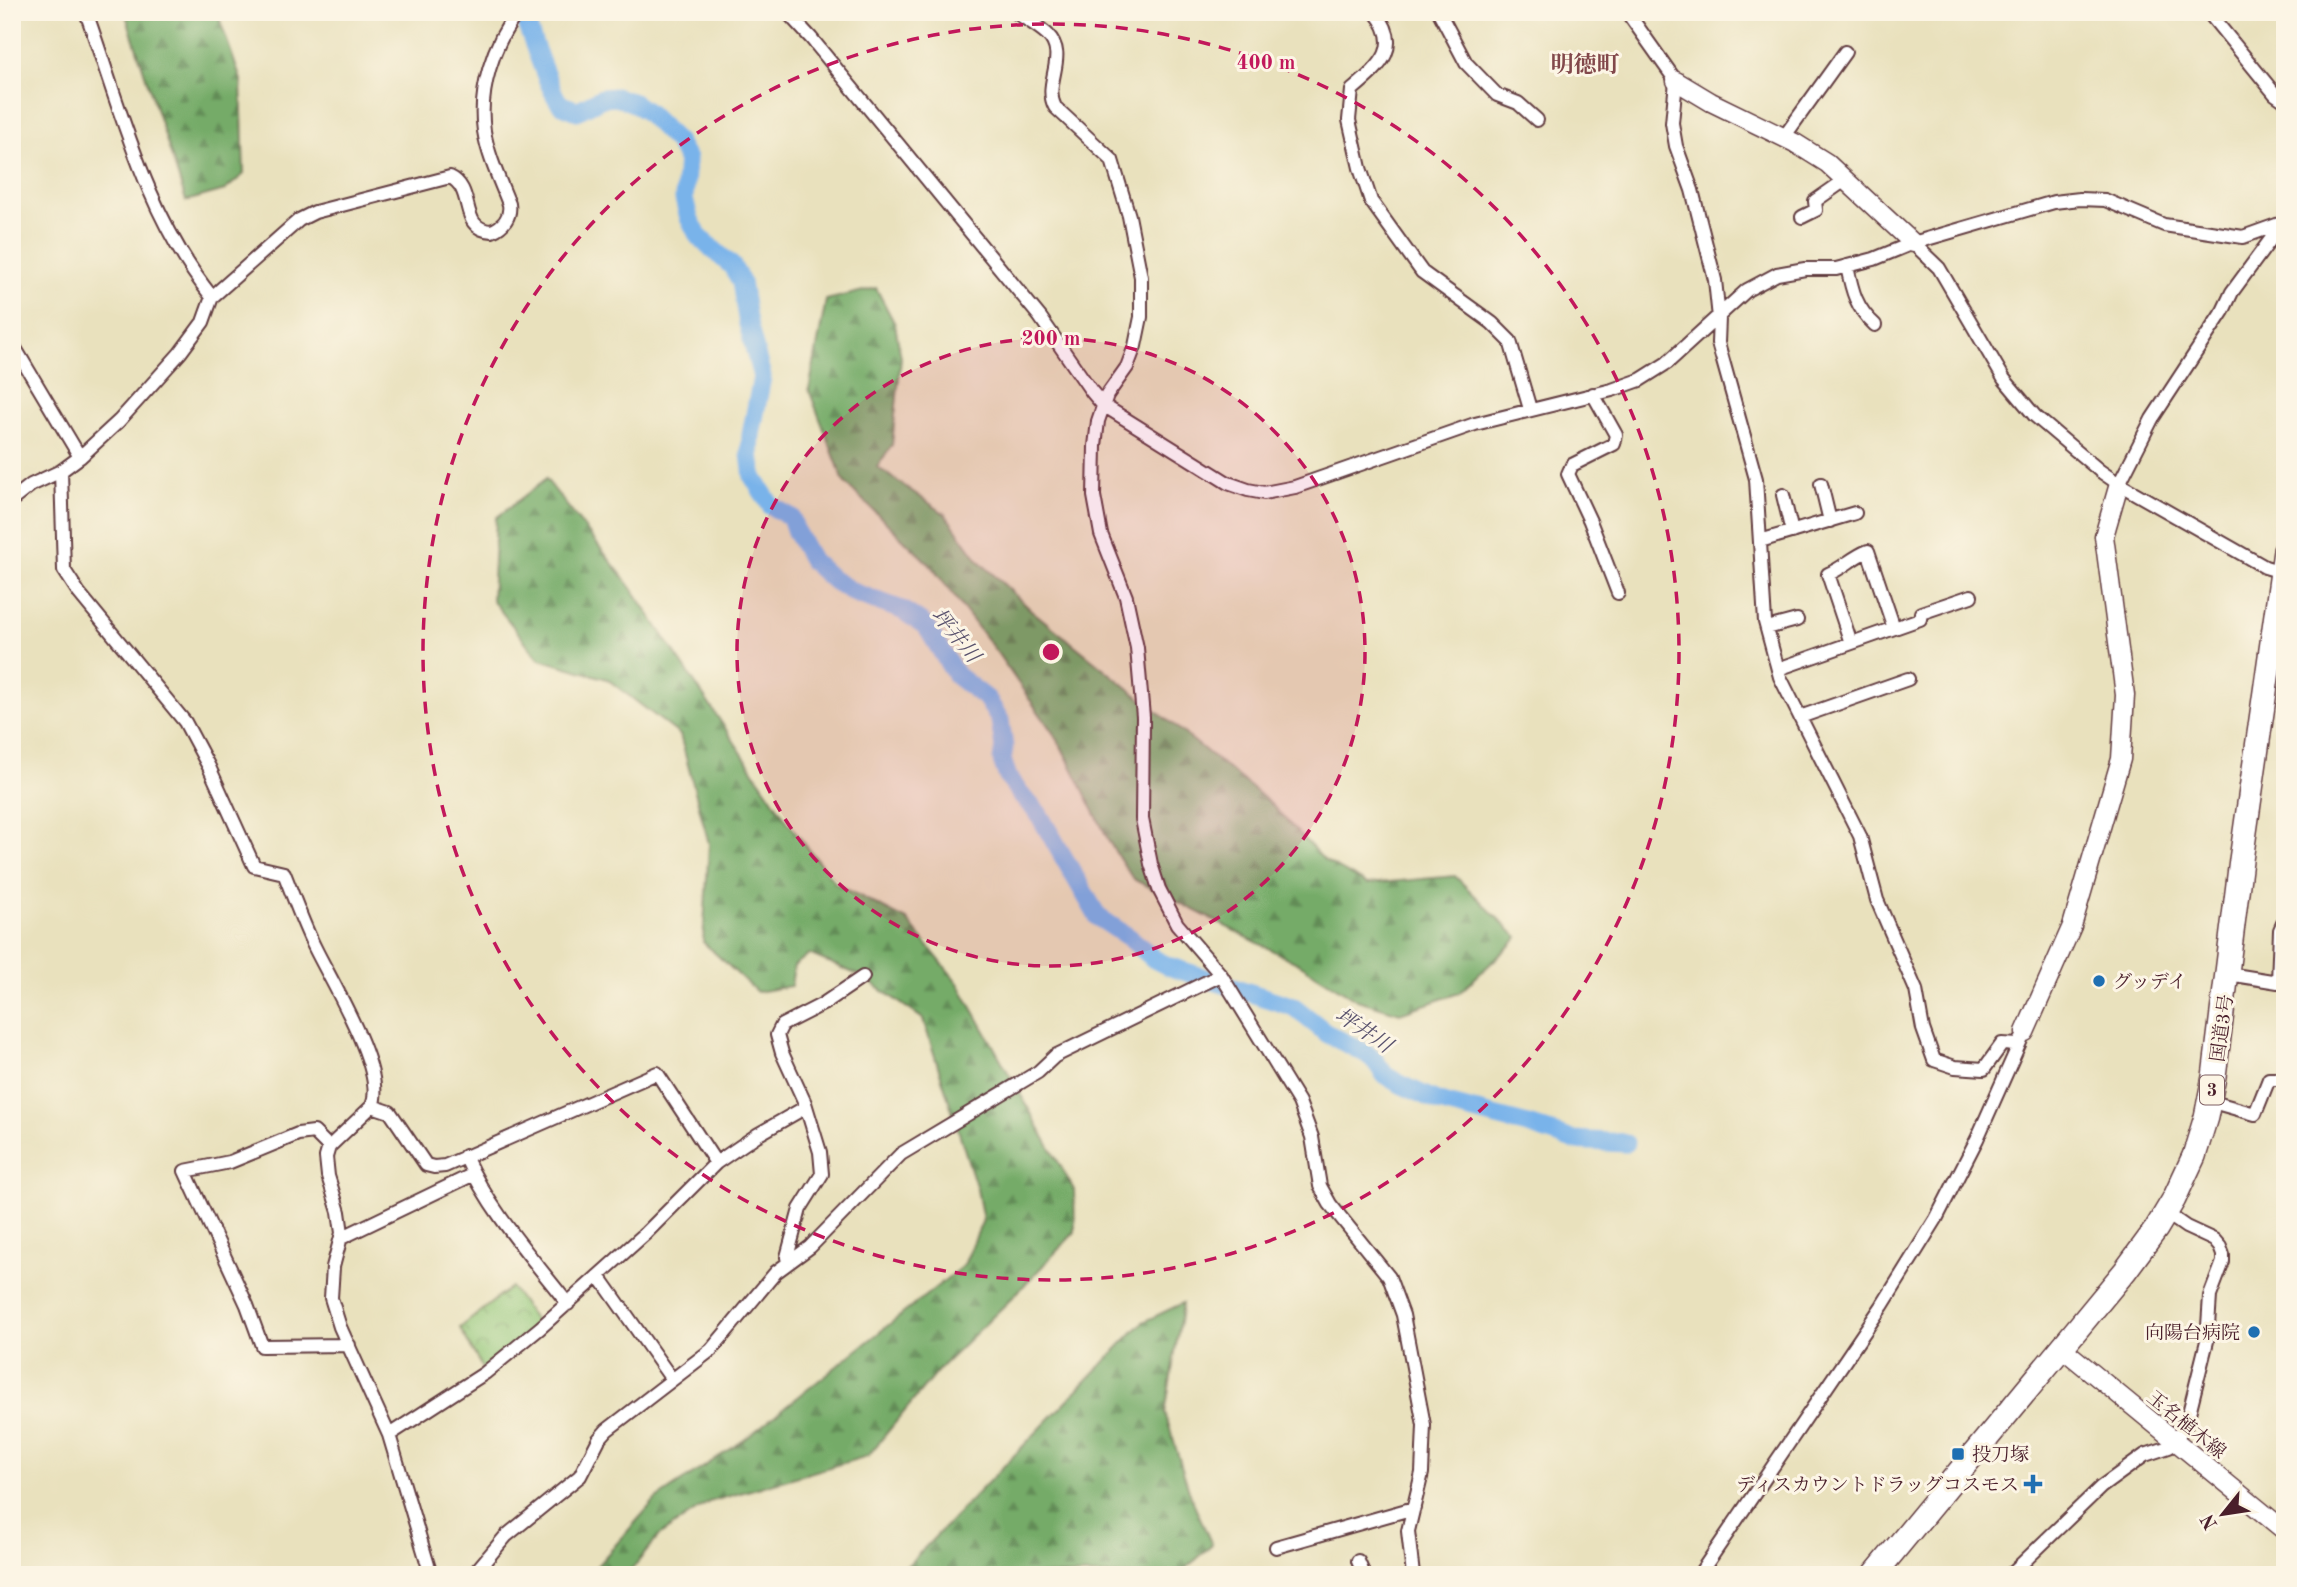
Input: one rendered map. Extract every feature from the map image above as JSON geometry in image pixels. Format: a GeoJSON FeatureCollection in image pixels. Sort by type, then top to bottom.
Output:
{"type":"FeatureCollection","features":[{"type":"Feature","properties":{"kind":"highway","name":"国道3号"},"geometry":{"type":"LineString","coordinates":[[1874,1575],[2125,1271],[2166,1213],[2194,1156],[2209,1101],[2228,974],[2241,860],[2278,650],[2283,561]]}},
{"type":"Feature","properties":{"kind":"highway","name":"国道3号"},"geometry":{"type":"LineString","coordinates":[[1864,1575],[1907,1533]]}},
{"type":"Feature","properties":{"kind":"street"},"geometry":{"type":"LineString","coordinates":[[86,12],[128,138],[157,211],[189,269],[212,297]]}},
{"type":"Feature","properties":{"kind":"street"},"geometry":{"type":"LineString","coordinates":[[787,12],[1040,317],[1091,392],[1103,405],[1185,457],[1228,482],[1248,490],[1264,492],[1310,483],[1475,424],[1640,380],[1667,363],[1747,290],[1777,274],[1847,266],[1874,259],[1913,243],[2053,201],[2080,198],[2105,200],[2164,225],[2243,237],[2284,222]]}},
{"type":"Feature","properties":{"kind":"street"},"geometry":{"type":"LineString","coordinates":[[1015,12],[1053,41],[1057,54],[1051,88],[1052,101],[1055,107],[1112,160],[1135,240],[1143,291],[1138,336],[1130,360],[1103,405],[1096,434],[1094,496],[1101,534],[1126,597],[1137,648],[1143,717],[1142,818],[1149,853],[1159,889],[1177,924],[1221,975],[1299,1102],[1311,1137],[1320,1186],[1389,1277],[1403,1315],[1424,1425],[1422,1473],[1408,1531],[1413,1575]]}},
{"type":"Feature","properties":{"kind":"street"},"geometry":{"type":"LineString","coordinates":[[1375,12],[1388,31],[1386,54],[1372,74],[1352,90],[1349,120],[1371,201],[1422,272],[1492,323],[1510,341],[1530,410]]}},
{"type":"Feature","properties":{"kind":"street"},"geometry":{"type":"LineString","coordinates":[[1439,12],[1466,63],[1497,95],[1518,103],[1537,120]]}},
{"type":"Feature","properties":{"kind":"street"},"geometry":{"type":"LineString","coordinates":[[1627,12],[1676,81],[1827,163],[1939,268],[2004,379],[2035,416],[2100,471],[2265,567],[2283,561]]}},
{"type":"Feature","properties":{"kind":"street"},"geometry":{"type":"LineString","coordinates":[[2208,12],[2275,94],[2285,101]]}},
{"type":"Feature","properties":{"kind":"street"},"geometry":{"type":"LineString","coordinates":[[12,500],[80,457],[118,421],[180,353],[203,322],[212,297],[305,216],[444,177],[455,180],[463,187],[469,215],[478,226],[492,231],[501,226],[509,215],[509,204],[487,144],[483,111],[494,54],[514,17]]}},
{"type":"Feature","properties":{"kind":"street"},"geometry":{"type":"LineString","coordinates":[[1784,138],[1845,52]]}},
{"type":"Feature","properties":{"kind":"street"},"geometry":{"type":"LineString","coordinates":[[1676,81],[1672,123],[1676,146],[1692,190],[1715,280],[1719,318],[1718,343],[1756,479],[1767,628],[1778,670],[1860,836],[1877,900],[1916,990],[1923,1029],[1934,1060],[1955,1067],[1984,1069],[2002,1044],[2022,1039]]}},
{"type":"Feature","properties":{"kind":"street"},"geometry":{"type":"LineString","coordinates":[[1802,217],[1816,210],[1815,201],[1845,180]]}},
{"type":"Feature","properties":{"kind":"street"},"geometry":{"type":"LineString","coordinates":[[1699,1575],[1882,1306],[1936,1219],[1977,1139],[2072,926],[2121,759],[2126,695],[2104,536],[2119,484],[2152,419],[2223,311],[2232,292],[2284,222]]}},
{"type":"Feature","properties":{"kind":"street"},"geometry":{"type":"LineString","coordinates":[[1847,266],[1853,295],[1862,313],[1874,325]]}},
{"type":"Feature","properties":{"kind":"street"},"geometry":{"type":"LineString","coordinates":[[12,343],[80,457]]}},
{"type":"Feature","properties":{"kind":"street"},"geometry":{"type":"LineString","coordinates":[[1593,394],[1616,435],[1614,444],[1572,465],[1568,474],[1618,593]]}},
{"type":"Feature","properties":{"kind":"street"},"geometry":{"type":"LineString","coordinates":[[61,471],[64,570],[79,593],[185,722],[209,767],[254,866],[284,873],[315,949],[333,980],[375,1080],[375,1099],[372,1106],[329,1147],[326,1157],[326,1168],[339,1212],[341,1238],[333,1267],[331,1298],[388,1435],[431,1575]]}},
{"type":"Feature","properties":{"kind":"street"},"geometry":{"type":"LineString","coordinates":[[1821,484],[1830,520]]}},
{"type":"Feature","properties":{"kind":"street"},"geometry":{"type":"LineString","coordinates":[[1783,495],[1792,531]]}},
{"type":"Feature","properties":{"kind":"street"},"geometry":{"type":"LineString","coordinates":[[1760,541],[1856,513]]}},
{"type":"Feature","properties":{"kind":"street"},"geometry":{"type":"LineString","coordinates":[[1851,643],[1828,574],[1843,568],[1854,556],[1868,551],[1894,628]]}},
{"type":"Feature","properties":{"kind":"street"},"geometry":{"type":"LineString","coordinates":[[1778,670],[1920,619],[1921,613],[1970,596]]}},
{"type":"Feature","properties":{"kind":"street"},"geometry":{"type":"LineString","coordinates":[[1767,628],[1797,620]]}},
{"type":"Feature","properties":{"kind":"street"},"geometry":{"type":"LineString","coordinates":[[1800,717],[1908,679]]}},
{"type":"Feature","properties":{"kind":"street"},"geometry":{"type":"LineString","coordinates":[[2228,974],[2278,982],[2280,929],[2285,919]]}},
{"type":"Feature","properties":{"kind":"street"},"geometry":{"type":"LineString","coordinates":[[473,1575],[506,1536],[580,1476],[599,1439],[607,1430],[721,1340],[776,1272],[810,1247],[901,1154],[1038,1072],[1055,1056],[1221,975]]}},
{"type":"Feature","properties":{"kind":"street"},"geometry":{"type":"LineString","coordinates":[[788,1262],[800,1209],[822,1174],[820,1152],[806,1107],[782,1053],[778,1028],[823,1004],[863,977]]}},
{"type":"Feature","properties":{"kind":"street"},"geometry":{"type":"LineString","coordinates":[[372,1106],[390,1112],[426,1165],[445,1166],[657,1073],[716,1163]]}},
{"type":"Feature","properties":{"kind":"street"},"geometry":{"type":"LineString","coordinates":[[2209,1101],[2255,1114],[2269,1079],[2285,1079]]}},
{"type":"Feature","properties":{"kind":"street"},"geometry":{"type":"LineString","coordinates":[[388,1435],[485,1373],[599,1276],[716,1163],[757,1135],[806,1107]]}},
{"type":"Feature","properties":{"kind":"street"},"geometry":{"type":"LineString","coordinates":[[329,1147],[314,1132],[298,1134],[230,1162],[185,1171],[247,1305],[262,1346],[349,1345]]}},
{"type":"Feature","properties":{"kind":"street"},"geometry":{"type":"LineString","coordinates":[[465,1156],[508,1225],[568,1304]]}},
{"type":"Feature","properties":{"kind":"street"},"geometry":{"type":"LineString","coordinates":[[341,1238],[474,1174]]}},
{"type":"Feature","properties":{"kind":"street"},"geometry":{"type":"LineString","coordinates":[[2010,1575],[2101,1487],[2146,1455],[2169,1447],[2189,1418],[2207,1341],[2210,1296],[2223,1262],[2220,1247],[2214,1240],[2186,1227],[2166,1213]]}},
{"type":"Feature","properties":{"kind":"street"},"geometry":{"type":"LineString","coordinates":[[599,1276],[671,1378]]}},
{"type":"Feature","properties":{"kind":"street","name":"玉名植木線"},"geometry":{"type":"LineString","coordinates":[[2062,1348],[2285,1531]]}},
{"type":"Feature","properties":{"kind":"street"},"geometry":{"type":"LineString","coordinates":[[1276,1547],[1414,1508]]}},
{"type":"Feature","properties":{"kind":"street"},"geometry":{"type":"LineString","coordinates":[[1358,1561],[1364,1575]]}},
{"type":"Feature","properties":{"kind":"green space"},"geometry":{"type":"Polygon","coordinates":[[[125,12],[217,12],[241,80],[244,174],[225,190],[186,201],[125,12]]]}},
{"type":"Feature","properties":{"kind":"green space"},"geometry":{"type":"Polygon","coordinates":[[[876,288],[895,324],[901,358],[892,445],[877,467],[945,514],[979,561],[1031,610],[1268,801],[1324,860],[1367,884],[1455,876],[1518,938],[1459,993],[1400,1013],[1357,1000],[1299,964],[1133,879],[1111,845],[1058,740],[998,654],[931,566],[844,482],[809,390],[826,300],[876,288]]]}},
{"type":"Feature","properties":{"kind":"green space"},"geometry":{"type":"Polygon","coordinates":[[[546,479],[631,587],[787,821],[836,884],[907,920],[958,983],[1074,1190],[1075,1232],[940,1368],[868,1456],[709,1502],[660,1535],[627,1575],[589,1575],[656,1499],[744,1440],[964,1265],[983,1220],[977,1189],[923,1019],[863,977],[809,954],[794,966],[791,986],[757,992],[703,942],[709,844],[680,735],[607,679],[539,659],[492,600],[496,518],[546,479]]]}},
{"type":"Feature","properties":{"kind":"green space"},"geometry":{"type":"Polygon","coordinates":[[[511,1287],[540,1328],[485,1373],[460,1328],[511,1287]]]}},
{"type":"Feature","properties":{"kind":"green space"},"geometry":{"type":"Polygon","coordinates":[[[1183,1303],[1165,1413],[1191,1497],[1212,1545],[1179,1575],[891,1575],[908,1565],[1143,1322],[1183,1303]]]}},
{"type":"Feature","properties":{"kind":"waterway","name":"坪井川"},"geometry":{"type":"LineString","coordinates":[[522,12],[547,78],[562,105],[577,111],[602,98],[616,97],[634,103],[647,112],[677,142],[687,159],[684,199],[689,218],[699,237],[732,266],[741,282],[748,324],[762,377],[751,435],[753,477],[771,506],[791,517],[812,561],[833,580],[855,593],[902,610],[926,626],[956,675],[987,699],[1000,720],[1004,747],[1002,760],[1008,777],[1038,813],[1098,917],[1130,938],[1154,959],[1168,966],[1294,1007],[1328,1034],[1367,1054],[1385,1075],[1439,1102],[1528,1125],[1573,1140],[1625,1143]]}},
{"type":"Feature","properties":{"kind":"place","name":"グッデイ"},"geometry":{"type":"Point","coordinates":[2099,981]}},
{"type":"Feature","properties":{"kind":"place","name":"向陽台病院"},"geometry":{"type":"Point","coordinates":[2254,1332]}},
{"type":"Feature","properties":{"kind":"place","name":"投刀塚"},"geometry":{"type":"Point","coordinates":[1958,1454]}},
{"type":"Feature","properties":{"kind":"place","name":"ディスカウントドラッグコスモス"},"geometry":{"type":"Point","coordinates":[2033,1484]}},
{"type":"Feature","properties":{"kind":"district","name":"明徳町"},"geometry":{"type":"Point","coordinates":[1585,64]}}]}
